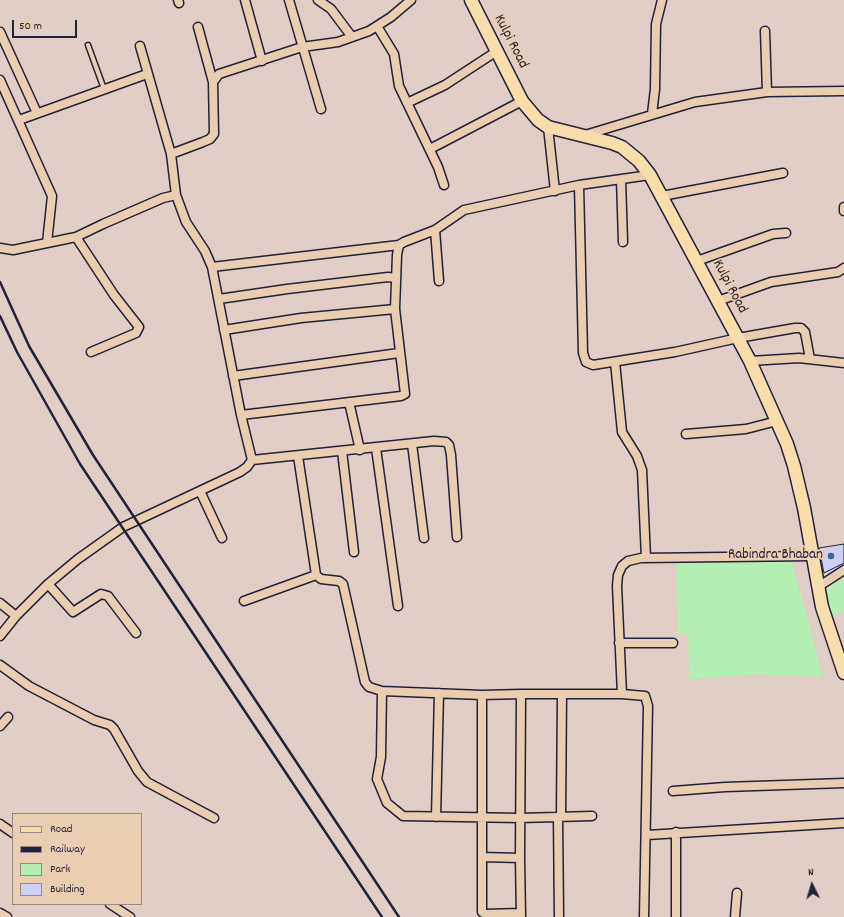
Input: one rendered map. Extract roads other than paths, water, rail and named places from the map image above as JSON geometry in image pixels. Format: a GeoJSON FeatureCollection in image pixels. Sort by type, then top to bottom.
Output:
{"type":"FeatureCollection","features":[{"type":"Feature","properties":{"kind":"main road","name":"Kulpi Road"},"geometry":{"type":"LineString","coordinates":[[471,0],[522,101],[538,120],[548,127],[612,143],[622,148],[639,161],[650,175],[662,196],[750,361],[777,421],[794,466],[827,626],[844,673]]}},
{"type":"Feature","properties":{"kind":"street"},"geometry":{"type":"LineString","coordinates":[[245,0],[262,61]]}},
{"type":"Feature","properties":{"kind":"street"},"geometry":{"type":"LineString","coordinates":[[289,0],[321,109]]}},
{"type":"Feature","properties":{"kind":"street"},"geometry":{"type":"LineString","coordinates":[[318,0],[331,8],[352,37]]}},
{"type":"Feature","properties":{"kind":"street"},"geometry":{"type":"LineString","coordinates":[[214,82],[224,72],[302,47],[338,42],[352,37],[377,26],[411,0]]}},
{"type":"Feature","properties":{"kind":"street"},"geometry":{"type":"LineString","coordinates":[[652,114],[655,89],[656,24],[662,0]]}},
{"type":"Feature","properties":{"kind":"street"},"geometry":{"type":"LineString","coordinates":[[377,26],[394,54],[399,86],[430,149],[444,185]]}},
{"type":"Feature","properties":{"kind":"street"},"geometry":{"type":"LineString","coordinates":[[171,154],[204,142],[210,139],[214,134],[214,82],[198,27]]}},
{"type":"Feature","properties":{"kind":"street"},"geometry":{"type":"LineString","coordinates":[[765,31],[767,92]]}},
{"type":"Feature","properties":{"kind":"street"},"geometry":{"type":"LineString","coordinates":[[0,32],[37,113]]}},
{"type":"Feature","properties":{"kind":"street"},"geometry":{"type":"LineString","coordinates":[[0,636],[16,616],[48,584],[78,559],[123,527],[240,472],[247,467],[252,460],[241,415],[212,267],[207,254],[186,222],[176,194],[171,154],[140,46]]}},
{"type":"Feature","properties":{"kind":"street"},"geometry":{"type":"LineString","coordinates":[[407,103],[445,85],[497,51]]}},
{"type":"Feature","properties":{"kind":"street"},"geometry":{"type":"LineString","coordinates":[[19,120],[147,74]]}},
{"type":"Feature","properties":{"kind":"street"},"geometry":{"type":"LineString","coordinates":[[0,80],[52,196],[47,243]]}},
{"type":"Feature","properties":{"kind":"street"},"geometry":{"type":"LineString","coordinates":[[582,136],[695,102],[767,92],[844,91]]}},
{"type":"Feature","properties":{"kind":"street"},"geometry":{"type":"LineString","coordinates":[[430,149],[522,101]]}},
{"type":"Feature","properties":{"kind":"street"},"geometry":{"type":"LineString","coordinates":[[548,127],[555,190]]}},
{"type":"Feature","properties":{"kind":"street"},"geometry":{"type":"LineString","coordinates":[[662,196],[783,173]]}},
{"type":"Feature","properties":{"kind":"street"},"geometry":{"type":"LineString","coordinates":[[212,267],[399,246],[404,242],[435,230],[464,210],[579,185],[650,175]]}},
{"type":"Feature","properties":{"kind":"street"},"geometry":{"type":"LineString","coordinates":[[621,179],[623,242]]}},
{"type":"Feature","properties":{"kind":"street"},"geometry":{"type":"LineString","coordinates":[[579,185],[583,353],[586,362],[593,365],[616,362],[676,352],[738,338],[801,328],[805,332],[810,359]]}},
{"type":"Feature","properties":{"kind":"street"},"geometry":{"type":"LineString","coordinates":[[0,248],[13,250],[76,237],[109,221],[176,194]]}},
{"type":"Feature","properties":{"kind":"street"},"geometry":{"type":"LineString","coordinates":[[435,230],[439,281]]}},
{"type":"Feature","properties":{"kind":"street"},"geometry":{"type":"LineString","coordinates":[[696,260],[773,234],[786,233]]}},
{"type":"Feature","properties":{"kind":"street"},"geometry":{"type":"LineString","coordinates":[[76,237],[114,295],[139,327],[136,333],[91,352]]}},
{"type":"Feature","properties":{"kind":"street"},"geometry":{"type":"LineString","coordinates":[[241,415],[401,396],[405,394],[406,389],[399,353],[395,308],[399,246]]}},
{"type":"Feature","properties":{"kind":"street"},"geometry":{"type":"LineString","coordinates":[[718,301],[771,282],[838,272],[844,268]]}},
{"type":"Feature","properties":{"kind":"street"},"geometry":{"type":"LineString","coordinates":[[219,298],[388,277],[396,278]]}},
{"type":"Feature","properties":{"kind":"street"},"geometry":{"type":"LineString","coordinates":[[224,330],[300,318],[395,308]]}},
{"type":"Feature","properties":{"kind":"street"},"geometry":{"type":"LineString","coordinates":[[233,376],[399,353]]}},
{"type":"Feature","properties":{"kind":"street"},"geometry":{"type":"LineString","coordinates":[[750,361],[799,358],[844,363]]}},
{"type":"Feature","properties":{"kind":"street"},"geometry":{"type":"LineString","coordinates":[[616,362],[622,432],[637,456],[642,470],[646,558]]}},
{"type":"Feature","properties":{"kind":"street"},"geometry":{"type":"LineString","coordinates":[[348,402],[360,450]]}},
{"type":"Feature","properties":{"kind":"street"},"geometry":{"type":"LineString","coordinates":[[686,434],[746,429],[777,421]]}},
{"type":"Feature","properties":{"kind":"street"},"geometry":{"type":"LineString","coordinates":[[252,460],[441,441],[446,442],[449,445],[451,454],[457,537]]}},
{"type":"Feature","properties":{"kind":"street"},"geometry":{"type":"LineString","coordinates":[[412,444],[424,538]]}},
{"type":"Feature","properties":{"kind":"street"},"geometry":{"type":"LineString","coordinates":[[376,448],[398,606]]}},
{"type":"Feature","properties":{"kind":"street"},"geometry":{"type":"LineString","coordinates":[[342,451],[354,552]]}},
{"type":"Feature","properties":{"kind":"street"},"geometry":{"type":"LineString","coordinates":[[298,456],[316,575],[321,579],[339,581],[343,584],[365,682],[369,687],[382,691],[482,695],[622,694],[645,696],[648,706],[645,827],[647,835],[644,917]]}},
{"type":"Feature","properties":{"kind":"street"},"geometry":{"type":"LineString","coordinates":[[200,491],[222,538]]}},
{"type":"Feature","properties":{"kind":"street"},"geometry":{"type":"LineString","coordinates":[[622,694],[619,644],[618,575],[622,566],[628,561],[646,558],[812,556]]}},
{"type":"Feature","properties":{"kind":"street"},"geometry":{"type":"LineString","coordinates":[[818,587],[844,570]]}},
{"type":"Feature","properties":{"kind":"street"},"geometry":{"type":"LineString","coordinates":[[244,601],[316,575]]}},
{"type":"Feature","properties":{"kind":"street"},"geometry":{"type":"LineString","coordinates":[[48,584],[73,612],[101,594],[108,596],[136,633]]}},
{"type":"Feature","properties":{"kind":"street"},"geometry":{"type":"LineString","coordinates":[[0,603],[16,616]]}},
{"type":"Feature","properties":{"kind":"street"},"geometry":{"type":"LineString","coordinates":[[619,644],[673,643]]}},
{"type":"Feature","properties":{"kind":"street"},"geometry":{"type":"LineString","coordinates":[[0,665],[29,686],[94,720],[110,725],[114,729],[138,771],[147,782],[214,818]]}},
{"type":"Feature","properties":{"kind":"street"},"geometry":{"type":"LineString","coordinates":[[382,691],[381,757],[377,779],[389,806],[403,816],[482,818],[592,816]]}},
{"type":"Feature","properties":{"kind":"street"},"geometry":{"type":"LineString","coordinates":[[436,817],[440,693]]}},
{"type":"Feature","properties":{"kind":"street"},"geometry":{"type":"LineString","coordinates":[[482,695],[483,913],[521,915],[521,694]]}},
{"type":"Feature","properties":{"kind":"street"},"geometry":{"type":"LineString","coordinates":[[559,917],[562,694]]}},
{"type":"Feature","properties":{"kind":"street"},"geometry":{"type":"LineString","coordinates":[[0,726],[8,717]]}},
{"type":"Feature","properties":{"kind":"street"},"geometry":{"type":"LineString","coordinates":[[673,791],[725,787],[844,783]]}},
{"type":"Feature","properties":{"kind":"street"},"geometry":{"type":"LineString","coordinates":[[647,835],[676,832],[844,823]]}},
{"type":"Feature","properties":{"kind":"street"},"geometry":{"type":"LineString","coordinates":[[0,824],[12,832]]}},
{"type":"Feature","properties":{"kind":"street"},"geometry":{"type":"LineString","coordinates":[[676,832],[676,917]]}},
{"type":"Feature","properties":{"kind":"street"},"geometry":{"type":"LineString","coordinates":[[482,857],[520,858]]}},
{"type":"Feature","properties":{"kind":"street"},"geometry":{"type":"LineString","coordinates":[[735,917],[737,893]]}},
{"type":"Feature","properties":{"kind":"street"},"geometry":{"type":"LineString","coordinates":[[112,905],[130,917]]}},
{"type":"Feature","properties":{"kind":"street"},"geometry":{"type":"LineString","coordinates":[[0,913],[6,917]]}},
{"type":"Feature","properties":{"kind":"lane"},"geometry":{"type":"LineString","coordinates":[[88,45],[104,89]]}},
{"type":"Feature","properties":{"kind":"railway"},"geometry":{"type":"LineString","coordinates":[[0,282],[29,346],[93,455],[399,917]]}},
{"type":"Feature","properties":{"kind":"railway"},"geometry":{"type":"LineString","coordinates":[[0,316],[17,352],[80,464],[382,917]]}},
{"type":"Feature","properties":{"kind":"place","name":"Rabindra Bhaban"},"geometry":{"type":"Point","coordinates":[831,556]}}]}
